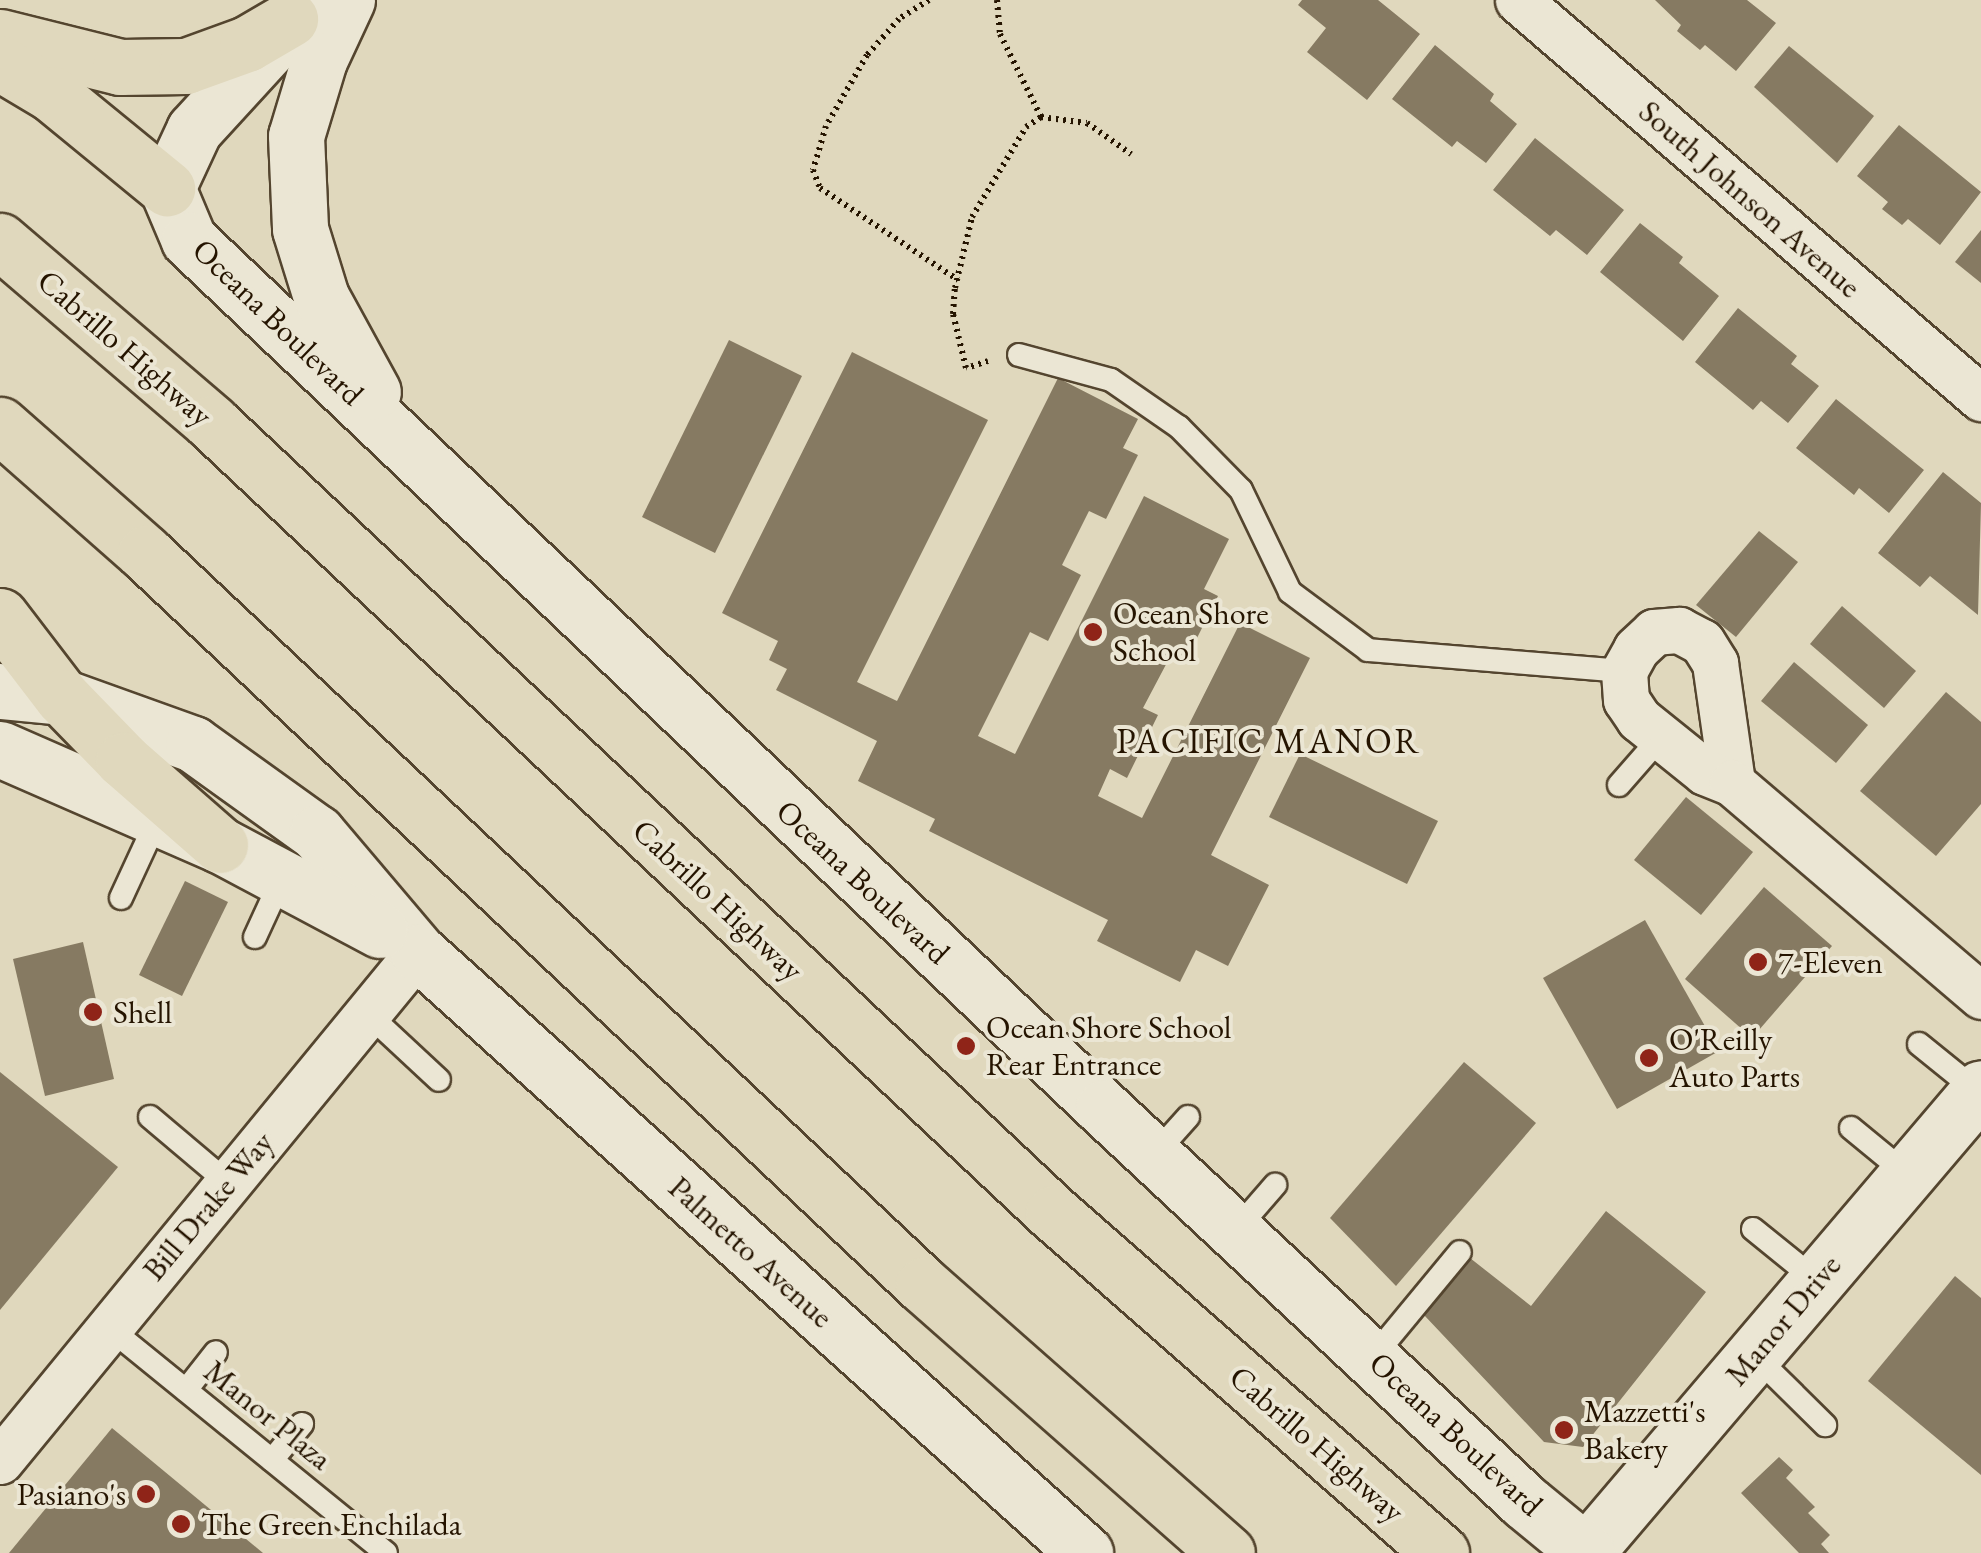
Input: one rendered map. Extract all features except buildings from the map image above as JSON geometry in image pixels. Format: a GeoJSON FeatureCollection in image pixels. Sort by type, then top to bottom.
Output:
{"type":"FeatureCollection","features":[{"type":"Feature","properties":{"kind":"highway"},"geometry":{"type":"LineString","coordinates":[[0,36],[120,67],[186,66],[248,44],[302,10]]}},
{"type":"Feature","properties":{"kind":"highway"},"geometry":{"type":"LineString","coordinates":[[0,63],[52,94],[166,188]]}},
{"type":"Feature","properties":{"kind":"highway","name":"Cabrillo Highway"},"geometry":{"type":"LineString","coordinates":[[0,240],[212,423],[1052,1213],[1441,1553]]}},
{"type":"Feature","properties":{"kind":"highway"},"geometry":{"type":"LineString","coordinates":[[0,425],[174,579],[923,1285],[1227,1553]]}},
{"type":"Feature","properties":{"kind":"highway"},"geometry":{"type":"LineString","coordinates":[[0,616],[62,697],[123,760],[220,845]]}},
{"type":"Feature","properties":{"kind":"main road"},"geometry":{"type":"LineString","coordinates":[[347,0],[319,60],[296,136],[300,229],[321,297],[399,438]]}},
{"type":"Feature","properties":{"kind":"main road"},"geometry":{"type":"LineString","coordinates":[[166,188],[194,130],[302,10]]}},
{"type":"Feature","properties":{"kind":"main road","name":"Oceana Boulevard"},"geometry":{"type":"LineString","coordinates":[[166,188],[188,240],[399,438],[1171,1136],[1236,1230],[1526,1502],[1586,1553]]}},
{"type":"Feature","properties":{"kind":"main road","name":"Palmetto Avenue"},"geometry":{"type":"LineString","coordinates":[[0,691],[62,697],[194,744],[317,833],[418,952],[1085,1553]]}},
{"type":"Feature","properties":{"kind":"main road","name":"Palmetto Avenue"},"geometry":{"type":"LineString","coordinates":[[0,749],[220,845],[418,952]]}},
{"type":"Feature","properties":{"kind":"main road","name":"Manor Drive"},"geometry":{"type":"LineString","coordinates":[[1586,1553],[1979,1090]]}},
{"type":"Feature","properties":{"kind":"street","name":"South Johnson Avenue"},"geometry":{"type":"LineString","coordinates":[[1518,0],[1981,398]]}},
{"type":"Feature","properties":{"kind":"street"},"geometry":{"type":"LineString","coordinates":[[1732,783],[1715,663],[1702,642],[1680,630],[1654,632],[1636,649],[1624,671],[1626,700],[1639,720],[1705,772],[1732,783],[1981,996]]}},
{"type":"Feature","properties":{"kind":"street","name":"Bill Drake Way"},"geometry":{"type":"LineString","coordinates":[[0,1461],[418,952]]}},
{"type":"Feature","properties":{"kind":"lane"},"geometry":{"type":"LineString","coordinates":[[1018,355],[1110,380],[1179,427],[1242,490],[1290,592],[1368,650],[1624,671]]}},
{"type":"Feature","properties":{"kind":"lane"},"geometry":{"type":"LineString","coordinates":[[1619,785],[1661,736]]}},
{"type":"Feature","properties":{"kind":"lane"},"geometry":{"type":"LineString","coordinates":[[121,898],[158,818]]}},
{"type":"Feature","properties":{"kind":"lane"},"geometry":{"type":"LineString","coordinates":[[255,937],[283,876]]}},
{"type":"Feature","properties":{"kind":"lane"},"geometry":{"type":"LineString","coordinates":[[367,1014],[440,1080]]}},
{"type":"Feature","properties":{"kind":"lane"},"geometry":{"type":"LineString","coordinates":[[1920,1044],[1979,1090]]}},
{"type":"Feature","properties":{"kind":"lane"},"geometry":{"type":"LineString","coordinates":[[150,1117],[228,1183]]}},
{"type":"Feature","properties":{"kind":"lane"},"geometry":{"type":"LineString","coordinates":[[1851,1128],[1907,1174]]}},
{"type":"Feature","properties":{"kind":"lane"},"geometry":{"type":"LineString","coordinates":[[1236,1230],[1275,1185]]}},
{"type":"Feature","properties":{"kind":"lane"},"geometry":{"type":"LineString","coordinates":[[1753,1229],[1816,1280]]}},
{"type":"Feature","properties":{"kind":"lane"},"geometry":{"type":"LineString","coordinates":[[1373,1356],[1460,1252]]}},
{"type":"Feature","properties":{"kind":"lane","name":"Manor Plaza"},"geometry":{"type":"LineString","coordinates":[[108,1327],[386,1553]]}},
{"type":"Feature","properties":{"kind":"lane"},"geometry":{"type":"LineString","coordinates":[[186,1390],[216,1352]]}},
{"type":"Feature","properties":{"kind":"lane"},"geometry":{"type":"LineString","coordinates":[[1754,1356],[1825,1425]]}},
{"type":"Feature","properties":{"kind":"lane"},"geometry":{"type":"LineString","coordinates":[[272,1460],[302,1424]]}},
{"type":"Feature","properties":{"kind":"path"},"geometry":{"type":"LineString","coordinates":[[929,0],[899,18],[867,55],[821,137],[813,170],[820,188],[958,280]]}},
{"type":"Feature","properties":{"kind":"path"},"geometry":{"type":"LineString","coordinates":[[997,0],[1000,34],[1041,118]]}},
{"type":"Feature","properties":{"kind":"path"},"geometry":{"type":"LineString","coordinates":[[966,368],[953,314],[972,217],[1026,127],[1041,118],[1087,123],[1130,154]]}},
{"type":"Feature","properties":{"kind":"place","name":"Ocean Shore School"},"geometry":{"type":"Point","coordinates":[1093,632]}},
{"type":"Feature","properties":{"kind":"place","name":"7-Eleven"},"geometry":{"type":"Point","coordinates":[1758,962]}},
{"type":"Feature","properties":{"kind":"place","name":"Shell"},"geometry":{"type":"Point","coordinates":[93,1012]}},
{"type":"Feature","properties":{"kind":"place","name":"Ocean Shore School Rear Entrance"},"geometry":{"type":"Point","coordinates":[966,1046]}},
{"type":"Feature","properties":{"kind":"place","name":"O'Reilly Auto Parts"},"geometry":{"type":"Point","coordinates":[1649,1058]}},
{"type":"Feature","properties":{"kind":"place","name":"Mazzetti's Bakery"},"geometry":{"type":"Point","coordinates":[1564,1430]}},
{"type":"Feature","properties":{"kind":"place","name":"Pasiano's"},"geometry":{"type":"Point","coordinates":[146,1494]}},
{"type":"Feature","properties":{"kind":"place","name":"The Green Enchilada"},"geometry":{"type":"Point","coordinates":[181,1524]}},
{"type":"Feature","properties":{"kind":"district","name":"PACIFIC MANOR"},"geometry":{"type":"Point","coordinates":[1269,741]}}]}
